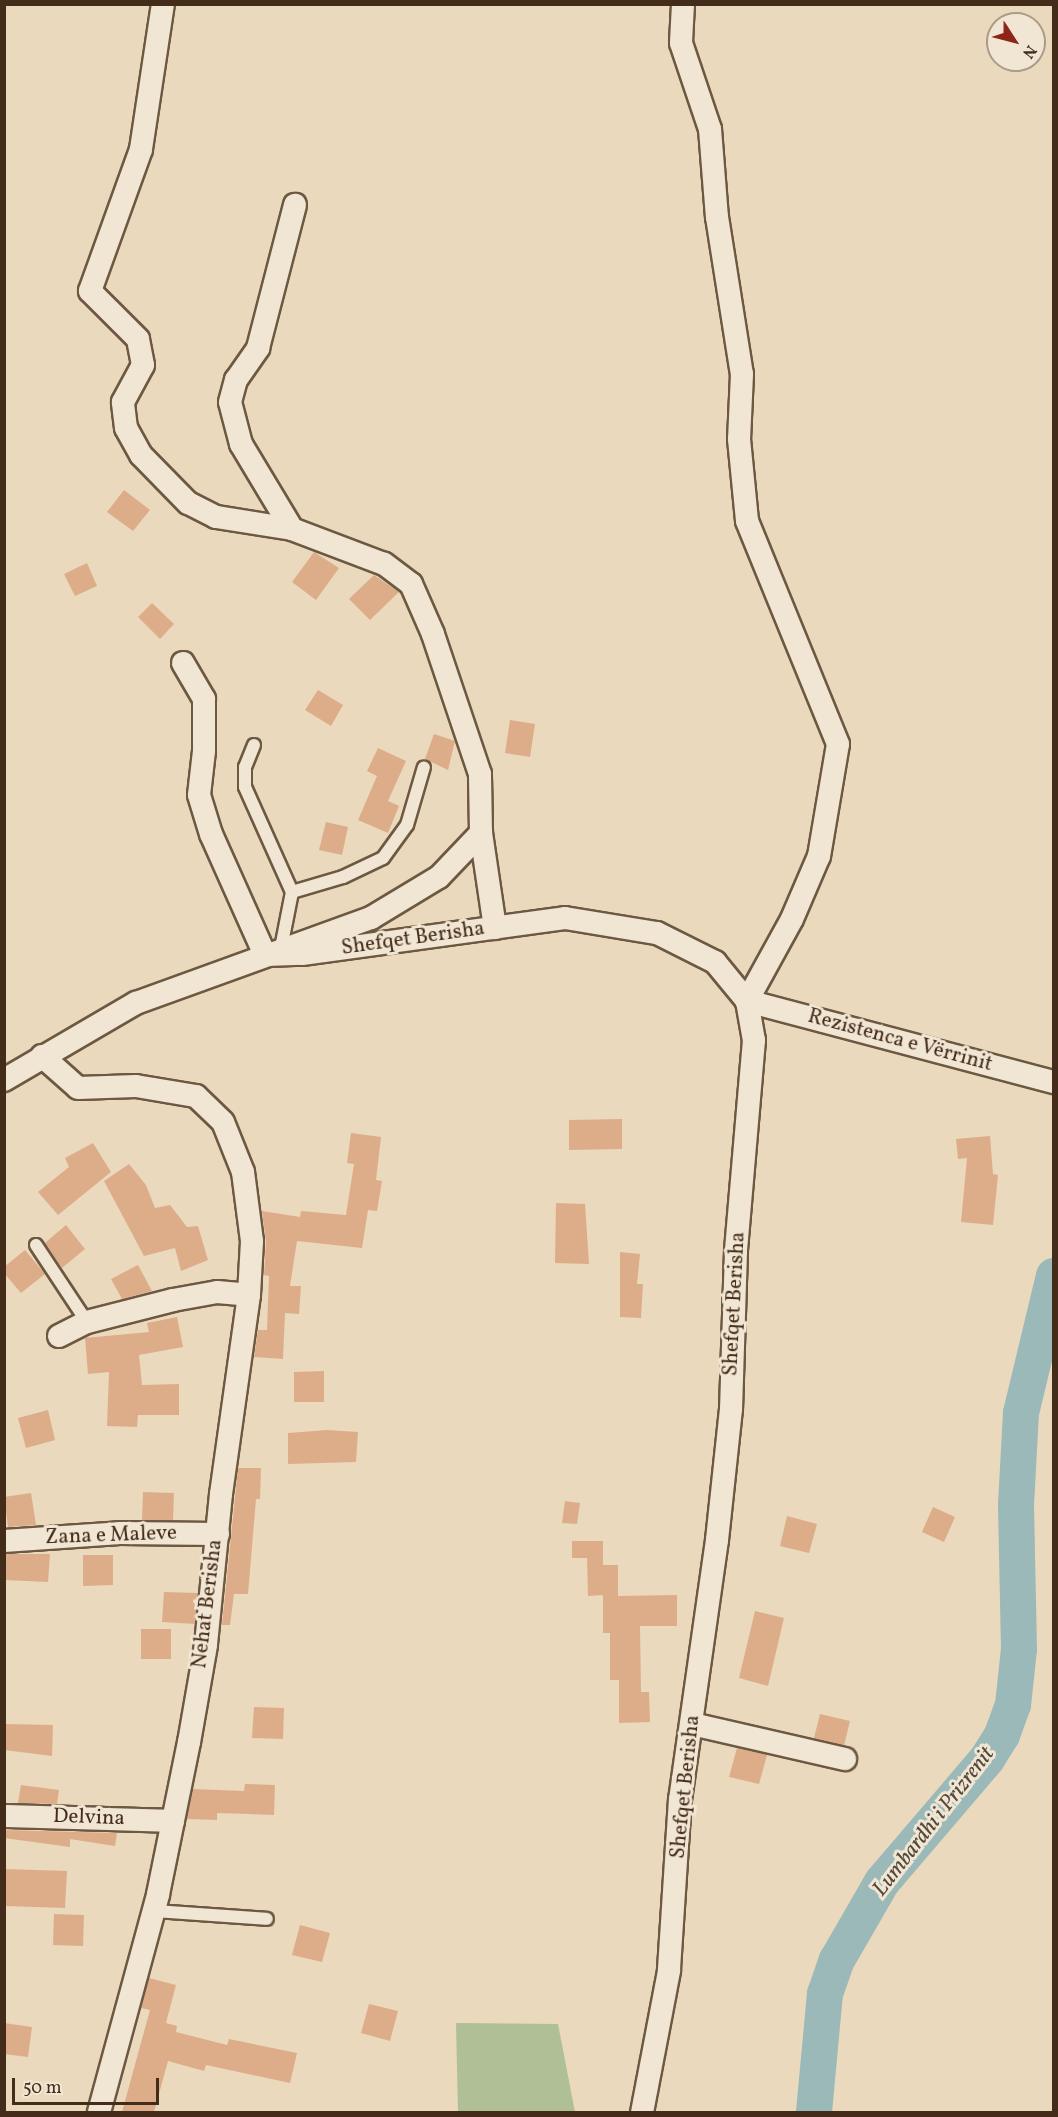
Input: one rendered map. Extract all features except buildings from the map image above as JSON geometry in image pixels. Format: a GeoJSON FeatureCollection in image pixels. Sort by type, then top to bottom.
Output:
{"type":"FeatureCollection","features":[{"type":"Feature","properties":{"kind":"street"},"geometry":{"type":"LineString","coordinates":[[163,4],[141,148],[90,291],[138,339],[143,365],[123,402],[126,428],[141,455],[188,503],[216,517],[292,530],[384,564],[411,584],[433,634],[480,774],[481,833],[495,927]]}},
{"type":"Feature","properties":{"kind":"street"},"geometry":{"type":"LineString","coordinates":[[683,4],[681,43],[710,129],[717,217],[742,374],[739,439],[747,521],[838,744],[819,856],[792,919],[747,1001]]}},
{"type":"Feature","properties":{"kind":"street"},"geometry":{"type":"LineString","coordinates":[[292,530],[241,444],[230,402],[236,380],[258,348],[295,205]]}},
{"type":"Feature","properties":{"kind":"street"},"geometry":{"type":"LineString","coordinates":[[183,663],[204,699],[204,751],[199,795],[211,834],[273,951]]}},
{"type":"Feature","properties":{"kind":"street"},"geometry":{"type":"LineString","coordinates":[[6,1077],[136,1003],[273,951],[371,918],[439,877],[481,833]]}},
{"type":"Feature","properties":{"kind":"street","name":"Shefqet Berisha"},"geometry":{"type":"LineString","coordinates":[[273,951],[302,954],[565,918],[657,933],[715,962],[747,1001],[754,1040],[736,1251],[731,1410],[681,1799],[669,1971],[642,2112]]}},
{"type":"Feature","properties":{"kind":"street","name":"Rezistenca e Vërrinit"},"geometry":{"type":"LineString","coordinates":[[747,1001],[1053,1082]]}},
{"type":"Feature","properties":{"kind":"street","name":"Nehat Berisha"},"geometry":{"type":"LineString","coordinates":[[42,1056],[78,1089],[136,1086],[196,1096],[223,1122],[243,1172],[252,1241],[249,1295],[206,1645],[154,1911],[99,2112]]}},
{"type":"Feature","properties":{"kind":"street"},"geometry":{"type":"LineString","coordinates":[[59,1336],[87,1322],[217,1292],[249,1295]]}},
{"type":"Feature","properties":{"kind":"street","name":"Zana e Maleve"},"geometry":{"type":"LineString","coordinates":[[5,1540],[120,1533],[218,1534]]}},
{"type":"Feature","properties":{"kind":"street"},"geometry":{"type":"LineString","coordinates":[[692,1724],[845,1759]]}},
{"type":"Feature","properties":{"kind":"street","name":"Delvina"},"geometry":{"type":"LineString","coordinates":[[4,1816],[173,1821]]}},
{"type":"Feature","properties":{"kind":"lane"},"geometry":{"type":"LineString","coordinates":[[254,745],[244,767],[245,787],[292,892],[273,951]]}},
{"type":"Feature","properties":{"kind":"lane"},"geometry":{"type":"LineString","coordinates":[[292,892],[343,877],[383,858],[407,825],[424,767]]}},
{"type":"Feature","properties":{"kind":"lane"},"geometry":{"type":"LineString","coordinates":[[36,1245],[87,1322]]}},
{"type":"Feature","properties":{"kind":"lane"},"geometry":{"type":"LineString","coordinates":[[154,1911],[267,1918]]}},
{"type":"Feature","properties":{"kind":"green space"},"geometry":{"type":"Polygon","coordinates":[[[456,2023],[558,2024],[575,2112],[458,2112],[456,2023]]]}},
{"type":"Feature","properties":{"kind":"waterway","name":"Lumbardhi i Prizrenit"},"geometry":{"type":"LineString","coordinates":[[814,2112],[825,1994],[837,1960],[882,1882],[987,1759],[1002,1735],[1013,1705],[1019,1649],[1016,1505],[1021,1413],[1054,1276]]}}]}
